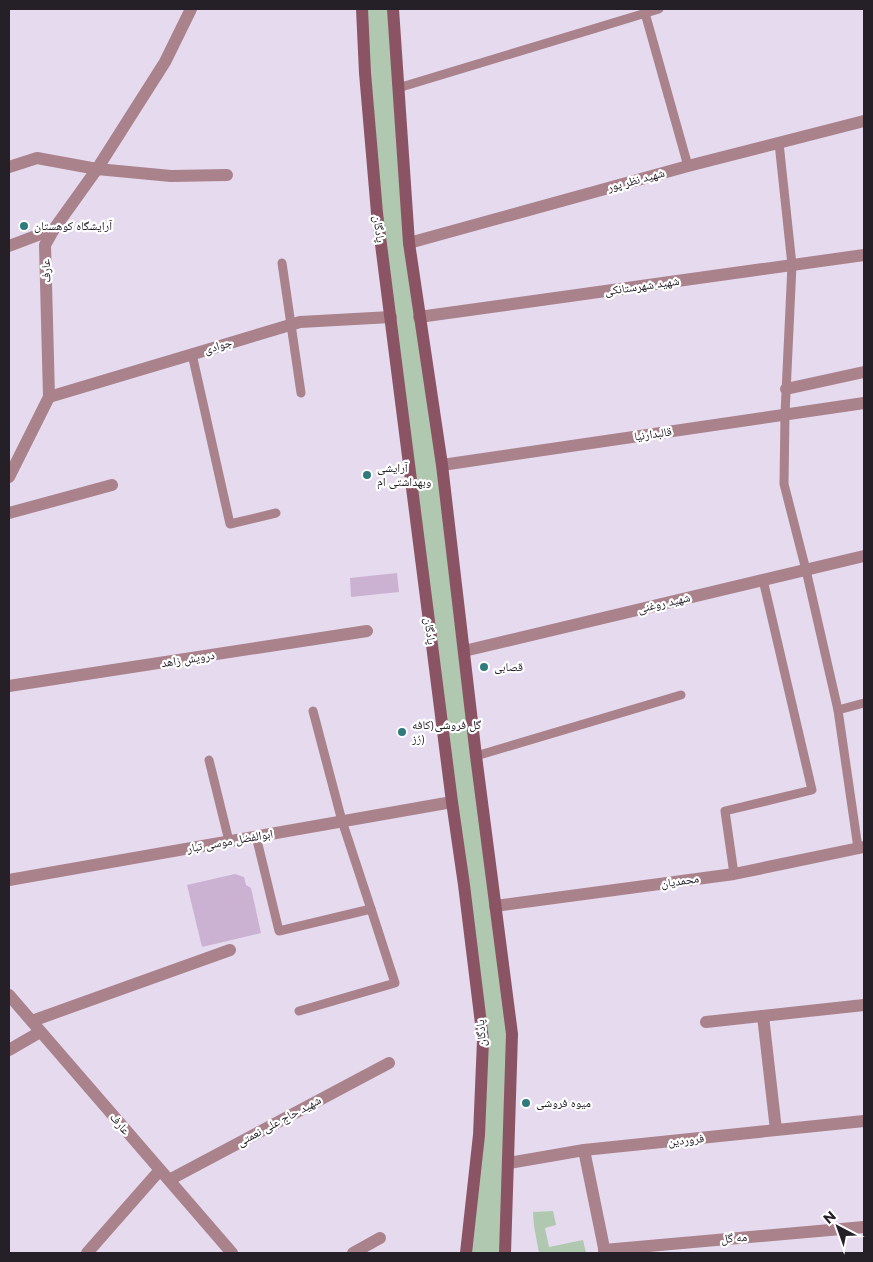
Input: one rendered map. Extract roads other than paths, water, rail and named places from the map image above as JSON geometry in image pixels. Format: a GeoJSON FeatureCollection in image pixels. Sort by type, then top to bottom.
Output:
{"type":"FeatureCollection","features":[{"type":"Feature","properties":{"kind":"main road","name":"پادگان"},"geometry":{"type":"LineString","coordinates":[[362,9],[365,73],[377,213],[483,1040],[479,1135],[466,1253]]}},
{"type":"Feature","properties":{"kind":"main road"},"geometry":{"type":"LineString","coordinates":[[393,9],[409,243],[442,465],[476,756],[512,1034],[505,1253]]}},
{"type":"Feature","properties":{"kind":"street","name":"عارف"},"geometry":{"type":"LineString","coordinates":[[9,477],[49,397],[45,245],[165,62],[191,9]]}},
{"type":"Feature","properties":{"kind":"street","name":"شهید نظر پور"},"geometry":{"type":"LineString","coordinates":[[409,243],[688,166],[864,121]]}},
{"type":"Feature","properties":{"kind":"street"},"geometry":{"type":"LineString","coordinates":[[9,167],[37,158],[96,169],[171,176],[227,175]]}},
{"type":"Feature","properties":{"kind":"street"},"geometry":{"type":"LineString","coordinates":[[9,246],[54,229]]}},
{"type":"Feature","properties":{"kind":"street","name":"شهید شهرستانکی"},"geometry":{"type":"LineString","coordinates":[[419,317],[864,255]]}},
{"type":"Feature","properties":{"kind":"street","name":"جوادی"},"geometry":{"type":"LineString","coordinates":[[49,397],[291,324],[391,317]]}},
{"type":"Feature","properties":{"kind":"street"},"geometry":{"type":"LineString","coordinates":[[786,389],[864,372]]}},
{"type":"Feature","properties":{"kind":"street","name":"قالبدارنیا"},"geometry":{"type":"LineString","coordinates":[[442,465],[864,403]]}},
{"type":"Feature","properties":{"kind":"street"},"geometry":{"type":"LineString","coordinates":[[9,513],[112,485]]}},
{"type":"Feature","properties":{"kind":"street","name":"شهید روغنی"},"geometry":{"type":"LineString","coordinates":[[464,651],[864,556]]}},
{"type":"Feature","properties":{"kind":"street","name":"درویش زاهد"},"geometry":{"type":"LineString","coordinates":[[9,686],[367,631]]}},
{"type":"Feature","properties":{"kind":"street","name":"ابوالفضل موسی تبار"},"geometry":{"type":"LineString","coordinates":[[9,880],[452,802]]}},
{"type":"Feature","properties":{"kind":"street","name":"محمدیان"},"geometry":{"type":"LineString","coordinates":[[495,906],[734,874],[861,847]]}},
{"type":"Feature","properties":{"kind":"street"},"geometry":{"type":"LineString","coordinates":[[32,1021],[230,950]]}},
{"type":"Feature","properties":{"kind":"street","name":"عارف"},"geometry":{"type":"LineString","coordinates":[[9,995],[232,1253]]}},
{"type":"Feature","properties":{"kind":"street"},"geometry":{"type":"LineString","coordinates":[[706,1022],[864,1004]]}},
{"type":"Feature","properties":{"kind":"street"},"geometry":{"type":"LineString","coordinates":[[763,1016],[776,1130]]}},
{"type":"Feature","properties":{"kind":"street"},"geometry":{"type":"LineString","coordinates":[[9,1050],[40,1032]]}},
{"type":"Feature","properties":{"kind":"street","name":"شهید حاج علی نعمتی"},"geometry":{"type":"LineString","coordinates":[[169,1180],[389,1062]]}},
{"type":"Feature","properties":{"kind":"street","name":"فروردین"},"geometry":{"type":"LineString","coordinates":[[508,1163],[584,1150],[864,1121]]}},
{"type":"Feature","properties":{"kind":"street"},"geometry":{"type":"LineString","coordinates":[[584,1150],[604,1252]]}},
{"type":"Feature","properties":{"kind":"street"},"geometry":{"type":"LineString","coordinates":[[87,1253],[160,1170]]}},
{"type":"Feature","properties":{"kind":"street","name":"مه گل"},"geometry":{"type":"LineString","coordinates":[[604,1252],[864,1227]]}},
{"type":"Feature","properties":{"kind":"street"},"geometry":{"type":"LineString","coordinates":[[353,1253],[380,1238]]}},
{"type":"Feature","properties":{"kind":"lane"},"geometry":{"type":"LineString","coordinates":[[398,88],[659,9]]}},
{"type":"Feature","properties":{"kind":"lane"},"geometry":{"type":"LineString","coordinates":[[645,13],[688,166]]}},
{"type":"Feature","properties":{"kind":"lane"},"geometry":{"type":"LineString","coordinates":[[779,143],[792,265],[785,414],[784,484],[838,710],[861,847]]}},
{"type":"Feature","properties":{"kind":"lane"},"geometry":{"type":"LineString","coordinates":[[282,263],[301,393]]}},
{"type":"Feature","properties":{"kind":"lane"},"geometry":{"type":"LineString","coordinates":[[192,354],[230,524],[276,513]]}},
{"type":"Feature","properties":{"kind":"lane"},"geometry":{"type":"LineString","coordinates":[[734,874],[725,811],[812,790],[763,580]]}},
{"type":"Feature","properties":{"kind":"lane"},"geometry":{"type":"LineString","coordinates":[[476,756],[681,696]]}},
{"type":"Feature","properties":{"kind":"lane"},"geometry":{"type":"LineString","coordinates":[[838,710],[864,703]]}},
{"type":"Feature","properties":{"kind":"lane"},"geometry":{"type":"LineString","coordinates":[[299,1011],[396,983],[342,821],[313,711]]}},
{"type":"Feature","properties":{"kind":"lane"},"geometry":{"type":"LineString","coordinates":[[209,760],[229,841]]}},
{"type":"Feature","properties":{"kind":"lane"},"geometry":{"type":"LineString","coordinates":[[256,836],[279,931],[371,909]]}},
{"type":"Feature","properties":{"kind":"place","name":"آرایشگاه کوهستان"},"geometry":{"type":"Point","coordinates":[24,226]}},
{"type":"Feature","properties":{"kind":"place","name":"آرایشی وبهداشتی ام"},"geometry":{"type":"Point","coordinates":[367,475]}},
{"type":"Feature","properties":{"kind":"place","name":"قصابی"},"geometry":{"type":"Point","coordinates":[484,667]}},
{"type":"Feature","properties":{"kind":"place","name":"گل فروشی(کافه رُز)"},"geometry":{"type":"Point","coordinates":[402,732]}},
{"type":"Feature","properties":{"kind":"place","name":"میوه فروشی"},"geometry":{"type":"Point","coordinates":[526,1103]}}]}
